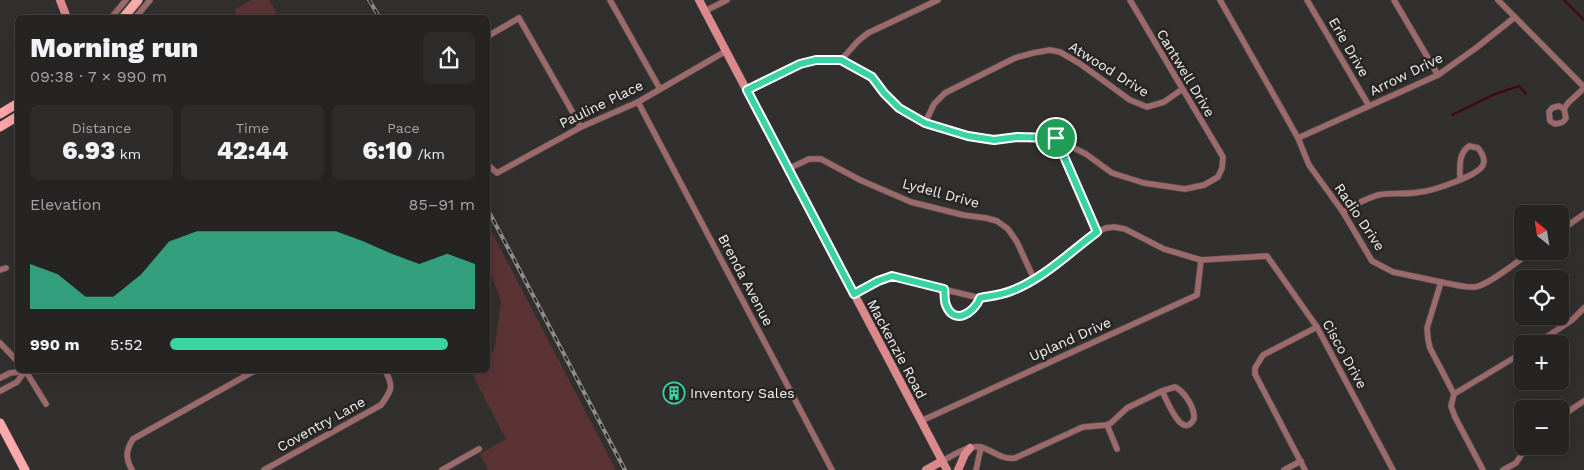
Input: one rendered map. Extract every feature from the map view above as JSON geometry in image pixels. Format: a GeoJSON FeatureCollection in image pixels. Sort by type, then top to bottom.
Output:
{"type":"FeatureCollection","features":[{"type":"Feature","properties":{"kind":"main road"},"geometry":{"type":"LineString","coordinates":[[60,0],[67,15]]}},
{"type":"Feature","properties":{"kind":"main road"},"geometry":{"type":"LineString","coordinates":[[126,15],[138,0]]}},
{"type":"Feature","properties":{"kind":"main road","name":"Mackenzie Road"},"geometry":{"type":"LineString","coordinates":[[699,0],[946,470]]}},
{"type":"Feature","properties":{"kind":"main road"},"geometry":{"type":"LineString","coordinates":[[0,114],[15,104]]}},
{"type":"Feature","properties":{"kind":"main road"},"geometry":{"type":"LineString","coordinates":[[0,127],[15,118]]}},
{"type":"Feature","properties":{"kind":"main road"},"geometry":{"type":"LineString","coordinates":[[0,423],[25,470]]}},
{"type":"Feature","properties":{"kind":"main road"},"geometry":{"type":"LineString","coordinates":[[958,470],[965,454],[970,448]]}},
{"type":"Feature","properties":{"kind":"main road"},"geometry":{"type":"LineString","coordinates":[[926,470],[942,461]]}},
{"type":"Feature","properties":{"kind":"street"},"geometry":{"type":"LineString","coordinates":[[114,15],[126,0]]}},
{"type":"Feature","properties":{"kind":"street"},"geometry":{"type":"LineString","coordinates":[[138,15],[150,0]]}},
{"type":"Feature","properties":{"kind":"street"},"geometry":{"type":"LineString","coordinates":[[610,0],[660,88]]}},
{"type":"Feature","properties":{"kind":"street"},"geometry":{"type":"LineString","coordinates":[[705,11],[727,0]]}},
{"type":"Feature","properties":{"kind":"street"},"geometry":{"type":"LineString","coordinates":[[841,60],[858,41],[868,34],[938,0]]}},
{"type":"Feature","properties":{"kind":"street","name":"Cantwell Drive"},"geometry":{"type":"LineString","coordinates":[[1056,138],[1086,154],[1112,173],[1144,183],[1185,189],[1204,184],[1218,177],[1222,168],[1223,157],[1181,90],[1130,0]]}},
{"type":"Feature","properties":{"kind":"street","name":"Radio Drive"},"geometry":{"type":"LineString","coordinates":[[1220,0],[1298,138],[1309,166],[1343,212],[1372,261],[1393,272],[1467,287],[1478,287],[1518,260]]}},
{"type":"Feature","properties":{"kind":"street","name":"Erie Drive"},"geometry":{"type":"LineString","coordinates":[[1307,0],[1369,106]]}},
{"type":"Feature","properties":{"kind":"street"},"geometry":{"type":"LineString","coordinates":[[1394,0],[1438,75]]}},
{"type":"Feature","properties":{"kind":"street"},"geometry":{"type":"LineString","coordinates":[[1498,0],[1584,88],[1564,109]]}},
{"type":"Feature","properties":{"kind":"street","name":"Arrow Drive"},"geometry":{"type":"LineString","coordinates":[[1298,138],[1438,75],[1515,17]]}},
{"type":"Feature","properties":{"kind":"street"},"geometry":{"type":"LineString","coordinates":[[490,35],[519,18],[581,127]]}},
{"type":"Feature","properties":{"kind":"street","name":"Atwood Drive"},"geometry":{"type":"LineString","coordinates":[[925,123],[934,104],[945,93],[1015,58],[1050,50],[1060,52],[1079,63],[1130,100],[1147,107],[1164,102],[1181,90]]}},
{"type":"Feature","properties":{"kind":"street","name":"Pauline Place"},"geometry":{"type":"LineString","coordinates":[[490,167],[497,173],[581,127],[638,102],[726,51]]}},
{"type":"Feature","properties":{"kind":"street"},"geometry":{"type":"LineString","coordinates":[[747,90],[808,62],[816,60],[841,60],[872,77],[899,108],[925,123],[968,136],[994,140],[1017,137],[1056,138],[1097,232]]}},
{"type":"Feature","properties":{"kind":"street","name":"Brenda Avenue"},"geometry":{"type":"LineString","coordinates":[[638,102],[832,470]]}},
{"type":"Feature","properties":{"kind":"street"},"geometry":{"type":"LineString","coordinates":[[1343,212],[1360,202],[1378,195],[1421,192],[1468,177],[1479,171],[1484,164],[1484,155],[1478,148],[1469,146],[1464,150],[1460,159],[1460,179]]}},
{"type":"Feature","properties":{"kind":"street","name":"Lydell Drive"},"geometry":{"type":"LineString","coordinates":[[788,169],[809,159],[821,160],[860,180],[911,202],[997,221],[1008,229],[1017,242],[1034,279]]}},
{"type":"Feature","properties":{"kind":"street"},"geometry":{"type":"LineString","coordinates":[[1569,225],[1584,214]]}},
{"type":"Feature","properties":{"kind":"street"},"geometry":{"type":"LineString","coordinates":[[854,294],[892,276],[980,298],[1011,291],[1034,279],[1061,261],[1097,232],[1106,228],[1119,227],[1164,249],[1201,260]]}},
{"type":"Feature","properties":{"kind":"street","name":"Cisco Drive"},"geometry":{"type":"LineString","coordinates":[[1201,260],[1267,256],[1317,327],[1393,470]]}},
{"type":"Feature","properties":{"kind":"street","name":"Upland Drive"},"geometry":{"type":"LineString","coordinates":[[921,421],[1197,295],[1201,260]]}},
{"type":"Feature","properties":{"kind":"street"},"geometry":{"type":"LineString","coordinates":[[1440,282],[1427,328],[1430,348],[1454,394],[1451,406],[1455,417],[1483,470]]}},
{"type":"Feature","properties":{"kind":"street"},"geometry":{"type":"LineString","coordinates":[[944,289],[946,305],[956,315],[964,316],[971,312],[977,306],[980,298]]}},
{"type":"Feature","properties":{"kind":"street"},"geometry":{"type":"LineString","coordinates":[[1550,335],[1572,320],[1584,308]]}},
{"type":"Feature","properties":{"kind":"street"},"geometry":{"type":"LineString","coordinates":[[1305,470],[1255,374],[1255,368],[1262,355],[1317,327]]}},
{"type":"Feature","properties":{"kind":"street"},"geometry":{"type":"LineString","coordinates":[[0,343],[15,359]]}},
{"type":"Feature","properties":{"kind":"street"},"geometry":{"type":"LineString","coordinates":[[1454,394],[1514,358]]}},
{"type":"Feature","properties":{"kind":"street"},"geometry":{"type":"LineString","coordinates":[[0,378],[15,372]]}},
{"type":"Feature","properties":{"kind":"street"},"geometry":{"type":"LineString","coordinates":[[0,391],[18,382],[24,373]]}},
{"type":"Feature","properties":{"kind":"street"},"geometry":{"type":"LineString","coordinates":[[28,373],[46,404]]}},
{"type":"Feature","properties":{"kind":"street"},"geometry":{"type":"LineString","coordinates":[[132,470],[127,462],[127,449],[133,439],[251,373]]}},
{"type":"Feature","properties":{"kind":"street","name":"Coventry Lane"},"geometry":{"type":"LineString","coordinates":[[264,470],[381,405],[390,393],[392,382],[387,373]]}},
{"type":"Feature","properties":{"kind":"street"},"geometry":{"type":"LineString","coordinates":[[942,461],[970,448],[981,447],[1004,458],[1015,458],[1083,427],[1106,426],[1116,420],[1127,408],[1162,391],[1175,387],[1182,392],[1195,415],[1192,422],[1185,425],[1179,422],[1162,391]]}},
{"type":"Feature","properties":{"kind":"street"},"geometry":{"type":"LineString","coordinates":[[1569,411],[1584,401]]}},
{"type":"Feature","properties":{"kind":"street"},"geometry":{"type":"LineString","coordinates":[[1106,426],[1117,449]]}},
{"type":"Feature","properties":{"kind":"street"},"geometry":{"type":"LineString","coordinates":[[976,470],[981,447]]}},
{"type":"Feature","properties":{"kind":"street"},"geometry":{"type":"LineString","coordinates":[[442,470],[479,449]]}},
{"type":"Feature","properties":{"kind":"street"},"geometry":{"type":"LineString","coordinates":[[1503,470],[1516,463],[1521,455]]}},
{"type":"Feature","properties":{"kind":"street"},"geometry":{"type":"LineString","coordinates":[[1284,470],[1301,461]]}},
{"type":"Feature","properties":{"kind":"shaded area"},"geometry":{"type":"Polygon","coordinates":[[[252,0],[269,0],[277,13],[272,15],[237,15],[234,10],[252,0]]]}},
{"type":"Feature","properties":{"kind":"shaded area"},"geometry":{"type":"Polygon","coordinates":[[[490,229],[616,470],[488,470],[480,454],[506,439],[473,376],[476,373],[490,373],[490,355],[494,350],[501,302],[490,271],[490,229]]]}},
{"type":"Feature","properties":{"kind":"waterway"},"geometry":{"type":"LineString","coordinates":[[1564,0],[1584,20]]}},
{"type":"Feature","properties":{"kind":"waterway"},"geometry":{"type":"LineString","coordinates":[[1452,115],[1495,94],[1519,86],[1526,94]]}},
{"type":"Feature","properties":{"kind":"railway"},"geometry":{"type":"LineString","coordinates":[[369,0],[378,15]]}},
{"type":"Feature","properties":{"kind":"railway"},"geometry":{"type":"LineString","coordinates":[[490,214],[625,470]]}},
{"type":"Feature","properties":{"kind":"place","name":"Inventory Sales"},"geometry":{"type":"Point","coordinates":[674,393]}},
{"type":"Feature","properties":{"kind":"route"},"geometry":{"type":"LineString","coordinates":[[816,60],[841,60],[872,77],[899,108],[925,123],[968,136],[994,140],[1017,137],[1056,138],[1097,232],[1061,261],[1034,279],[1011,291],[980,298],[977,306],[971,312],[964,316],[956,315],[946,305],[944,289],[899,277],[892,276],[878,281],[854,294],[747,90],[800,64],[816,60]]}}]}
